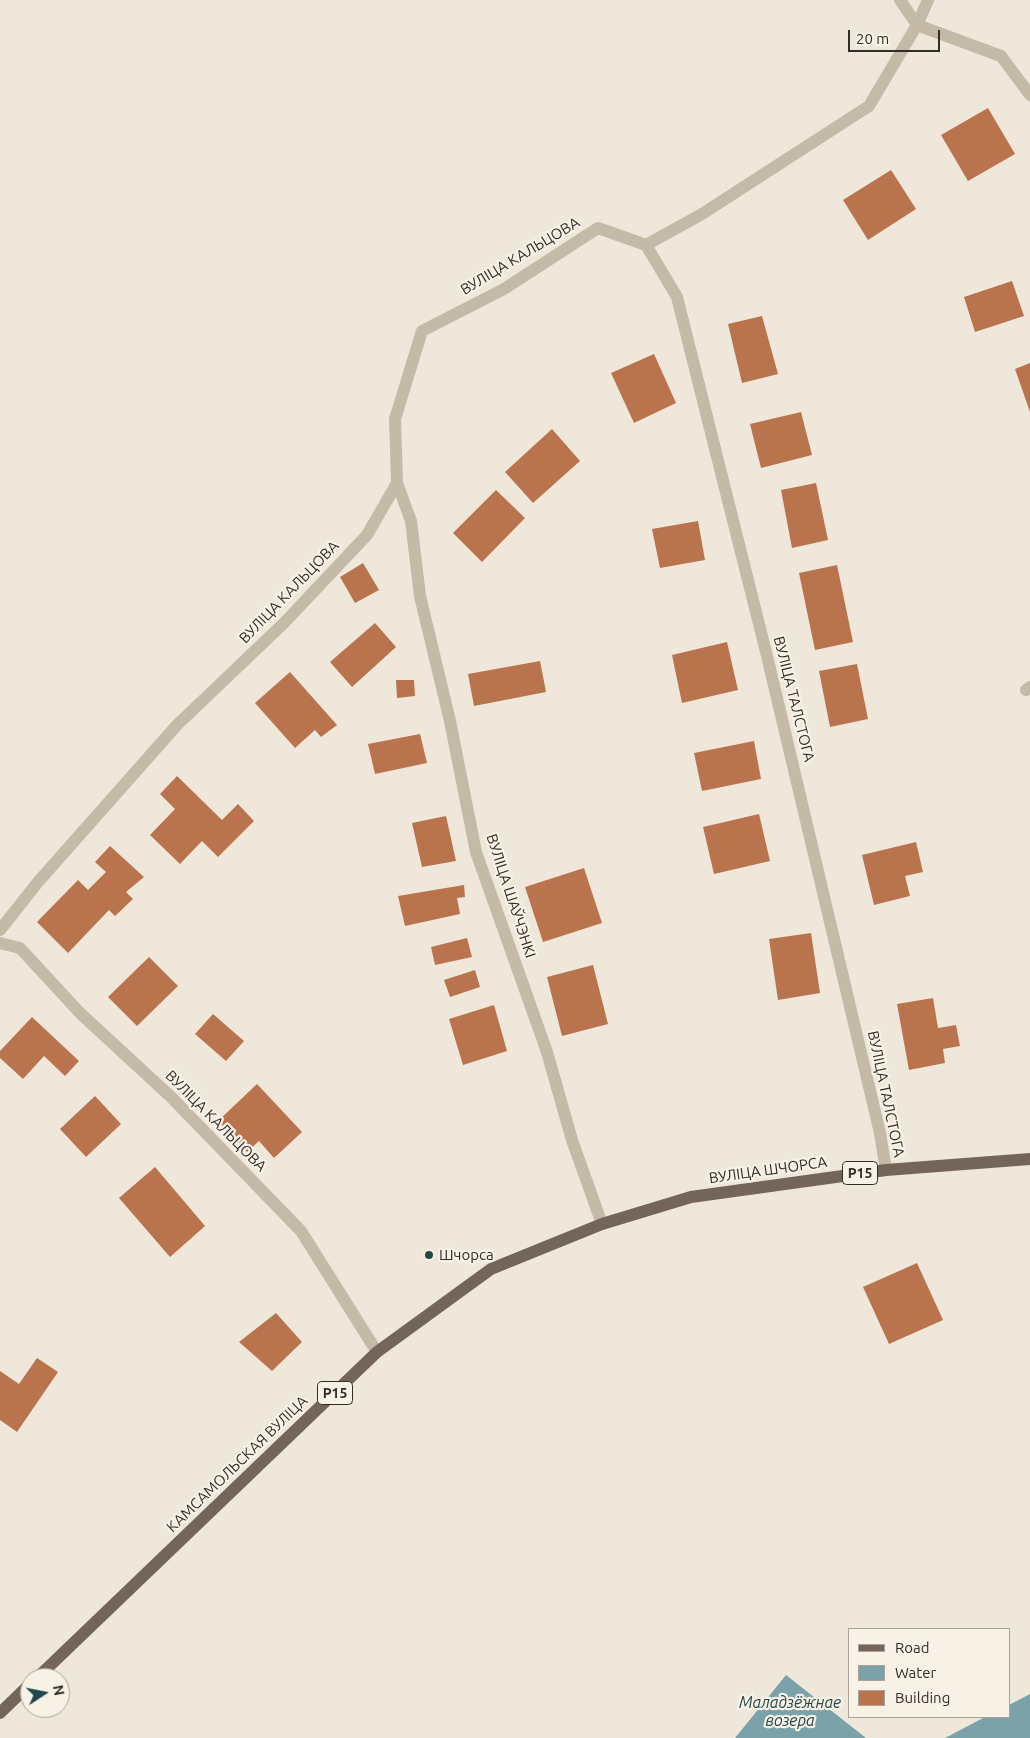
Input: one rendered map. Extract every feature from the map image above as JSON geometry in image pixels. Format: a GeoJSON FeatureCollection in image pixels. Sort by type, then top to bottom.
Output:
{"type":"FeatureCollection","features":[{"type":"Feature","properties":{"kind":"main road","name":"ВУЛІЦА ШЧОРСА"},"geometry":{"type":"LineString","coordinates":[[691,1197],[886,1170],[1030,1159]]}},
{"type":"Feature","properties":{"kind":"main road","name":"КАМСАМОЛЬСКАЯ ВУЛІЦА"},"geometry":{"type":"LineString","coordinates":[[47,1668],[377,1352],[491,1269],[602,1224],[691,1197]]}},
{"type":"Feature","properties":{"kind":"main road"},"geometry":{"type":"LineString","coordinates":[[0,1713],[20,1694]]}},
{"type":"Feature","properties":{"kind":"street"},"geometry":{"type":"LineString","coordinates":[[900,0],[917,25],[1001,56],[1030,96]]}},
{"type":"Feature","properties":{"kind":"street"},"geometry":{"type":"LineString","coordinates":[[646,245],[702,214],[869,106],[917,25],[928,0]]}},
{"type":"Feature","properties":{"kind":"street","name":"ВУЛІЦА КАЛЬЦОВА"},"geometry":{"type":"LineString","coordinates":[[0,930],[38,882],[177,725],[284,623],[367,535],[398,483],[395,419],[422,331],[504,289],[598,228],[646,245]]}},
{"type":"Feature","properties":{"kind":"street","name":"ВУЛІЦА ТАЛСТОГА"},"geometry":{"type":"LineString","coordinates":[[646,245],[677,297],[814,847],[880,1133],[886,1170]]}},
{"type":"Feature","properties":{"kind":"street","name":"ВУЛІЦА ШАЎЧЭНКІ"},"geometry":{"type":"LineString","coordinates":[[398,483],[411,521],[420,596],[450,720],[476,852],[547,1052],[572,1140],[602,1224]]}},
{"type":"Feature","properties":{"kind":"street","name":"ВУЛІЦА КАЛЬЦОВА"},"geometry":{"type":"LineString","coordinates":[[0,943],[20,948],[80,1013],[170,1097],[300,1230],[377,1352]]}},
{"type":"Feature","properties":{"kind":"water","name":"Маладзёжнае возера"},"geometry":{"type":"Polygon","coordinates":[[[786,1675],[866,1738],[735,1738],[786,1675]]]}},
{"type":"Feature","properties":{"kind":"water"},"geometry":{"type":"Polygon","coordinates":[[[1030,1694],[1030,1738],[945,1738],[983,1718],[1010,1718],[1010,1704],[1030,1694]]]}},
{"type":"Feature","properties":{"kind":"building"},"geometry":{"type":"Polygon","coordinates":[[[988,108],[1015,154],[968,181],[941,135],[988,108]]]}},
{"type":"Feature","properties":{"kind":"building"},"geometry":{"type":"Polygon","coordinates":[[[891,170],[916,209],[868,240],[843,200],[891,170]]]}},
{"type":"Feature","properties":{"kind":"building"},"geometry":{"type":"Polygon","coordinates":[[[1012,281],[1024,316],[975,332],[964,297],[1012,281]]]}},
{"type":"Feature","properties":{"kind":"building"},"geometry":{"type":"Polygon","coordinates":[[[762,316],[778,374],[742,383],[728,324],[762,316]]]}},
{"type":"Feature","properties":{"kind":"building"},"geometry":{"type":"Polygon","coordinates":[[[654,354],[676,403],[634,423],[611,373],[654,354]]]}},
{"type":"Feature","properties":{"kind":"building"},"geometry":{"type":"Polygon","coordinates":[[[1030,363],[1030,412],[1015,369],[1030,363]]]}},
{"type":"Feature","properties":{"kind":"building"},"geometry":{"type":"Polygon","coordinates":[[[801,412],[812,455],[761,468],[750,424],[801,412]]]}},
{"type":"Feature","properties":{"kind":"building"},"geometry":{"type":"Polygon","coordinates":[[[552,429],[580,461],[533,503],[505,472],[552,429]]]}},
{"type":"Feature","properties":{"kind":"building"},"geometry":{"type":"Polygon","coordinates":[[[816,483],[828,540],[792,548],[781,490],[816,483]]]}},
{"type":"Feature","properties":{"kind":"building"},"geometry":{"type":"Polygon","coordinates":[[[496,490],[525,518],[482,562],[453,533],[496,490]]]}},
{"type":"Feature","properties":{"kind":"building"},"geometry":{"type":"Polygon","coordinates":[[[698,521],[705,560],[660,568],[652,529],[698,521]]]}},
{"type":"Feature","properties":{"kind":"building"},"geometry":{"type":"Polygon","coordinates":[[[363,563],[379,590],[355,603],[340,577],[363,563]]]}},
{"type":"Feature","properties":{"kind":"building"},"geometry":{"type":"Polygon","coordinates":[[[837,565],[853,642],[815,650],[799,573],[837,565]]]}},
{"type":"Feature","properties":{"kind":"building"},"geometry":{"type":"Polygon","coordinates":[[[375,623],[396,647],[352,687],[330,662],[375,623]]]}},
{"type":"Feature","properties":{"kind":"building"},"geometry":{"type":"Polygon","coordinates":[[[727,642],[738,690],[682,703],[672,655],[727,642]]]}},
{"type":"Feature","properties":{"kind":"building"},"geometry":{"type":"Polygon","coordinates":[[[540,661],[546,692],[474,706],[468,674],[540,661]]]}},
{"type":"Feature","properties":{"kind":"building"},"geometry":{"type":"Polygon","coordinates":[[[857,664],[868,719],[830,727],[819,671],[857,664]]]}},
{"type":"Feature","properties":{"kind":"building"},"geometry":{"type":"Polygon","coordinates":[[[290,672],[337,725],[321,737],[315,730],[295,748],[255,703],[290,672]]]}},
{"type":"Feature","properties":{"kind":"building"},"geometry":{"type":"Polygon","coordinates":[[[396,680],[414,680],[415,696],[397,698],[396,680]]]}},
{"type":"Feature","properties":{"kind":"building"},"geometry":{"type":"Polygon","coordinates":[[[420,734],[427,763],[375,774],[368,744],[420,734]]]}},
{"type":"Feature","properties":{"kind":"building"},"geometry":{"type":"Polygon","coordinates":[[[754,741],[761,779],[702,791],[694,753],[754,741]]]}},
{"type":"Feature","properties":{"kind":"building"},"geometry":{"type":"Polygon","coordinates":[[[177,776],[222,820],[238,804],[254,821],[218,857],[202,841],[180,864],[150,835],[175,809],[160,794],[177,776]]]}},
{"type":"Feature","properties":{"kind":"building"},"geometry":{"type":"Polygon","coordinates":[[[759,814],[770,861],[714,874],[703,827],[759,814]]]}},
{"type":"Feature","properties":{"kind":"building"},"geometry":{"type":"Polygon","coordinates":[[[446,816],[456,861],[422,867],[412,823],[446,816]]]}},
{"type":"Feature","properties":{"kind":"building"},"geometry":{"type":"Polygon","coordinates":[[[916,842],[923,872],[905,876],[910,896],[874,905],[862,855],[916,842]]]}},
{"type":"Feature","properties":{"kind":"building"},"geometry":{"type":"Polygon","coordinates":[[[110,846],[144,877],[126,892],[133,899],[115,916],[109,910],[68,953],[37,922],[78,880],[88,890],[106,872],[95,862],[110,846]]]}},
{"type":"Feature","properties":{"kind":"building"},"geometry":{"type":"Polygon","coordinates":[[[584,868],[602,923],[543,942],[525,887],[584,868]]]}},
{"type":"Feature","properties":{"kind":"building"},"geometry":{"type":"Polygon","coordinates":[[[464,885],[465,897],[457,898],[460,914],[405,926],[398,896],[464,885]]]}},
{"type":"Feature","properties":{"kind":"building"},"geometry":{"type":"Polygon","coordinates":[[[811,933],[820,993],[778,1000],[769,939],[811,933]]]}},
{"type":"Feature","properties":{"kind":"building"},"geometry":{"type":"Polygon","coordinates":[[[467,938],[472,957],[435,965],[431,947],[467,938]]]}},
{"type":"Feature","properties":{"kind":"building"},"geometry":{"type":"Polygon","coordinates":[[[149,957],[178,986],[137,1026],[108,997],[149,957]]]}},
{"type":"Feature","properties":{"kind":"building"},"geometry":{"type":"Polygon","coordinates":[[[593,965],[608,1024],[562,1036],[547,977],[593,965]]]}},
{"type":"Feature","properties":{"kind":"building"},"geometry":{"type":"Polygon","coordinates":[[[475,970],[480,987],[450,997],[444,980],[475,970]]]}},
{"type":"Feature","properties":{"kind":"building"},"geometry":{"type":"Polygon","coordinates":[[[933,998],[938,1028],[956,1025],[960,1046],[943,1049],[945,1063],[909,1070],[897,1004],[933,998]]]}},
{"type":"Feature","properties":{"kind":"building"},"geometry":{"type":"Polygon","coordinates":[[[494,1005],[507,1051],[463,1065],[449,1019],[494,1005]]]}},
{"type":"Feature","properties":{"kind":"building"},"geometry":{"type":"Polygon","coordinates":[[[213,1014],[244,1041],[226,1061],[195,1034],[213,1014]]]}},
{"type":"Feature","properties":{"kind":"building"},"geometry":{"type":"Polygon","coordinates":[[[32,1017],[79,1061],[65,1076],[44,1056],[23,1079],[0,1058],[0,1051],[32,1017]]]}},
{"type":"Feature","properties":{"kind":"building"},"geometry":{"type":"Polygon","coordinates":[[[257,1084],[302,1132],[274,1158],[259,1141],[247,1152],[218,1121],[257,1084]]]}},
{"type":"Feature","properties":{"kind":"building"},"geometry":{"type":"Polygon","coordinates":[[[95,1096],[121,1124],[86,1157],[60,1129],[95,1096]]]}},
{"type":"Feature","properties":{"kind":"building"},"geometry":{"type":"Polygon","coordinates":[[[155,1167],[205,1226],[170,1257],[119,1198],[155,1167]]]}},
{"type":"Feature","properties":{"kind":"building"},"geometry":{"type":"Polygon","coordinates":[[[917,1263],[943,1320],[889,1344],[863,1287],[917,1263]]]}},
{"type":"Feature","properties":{"kind":"building"},"geometry":{"type":"Polygon","coordinates":[[[276,1313],[302,1342],[272,1371],[239,1342],[276,1313]]]}},
{"type":"Feature","properties":{"kind":"building"},"geometry":{"type":"Polygon","coordinates":[[[37,1358],[58,1372],[17,1432],[0,1420],[0,1371],[19,1384],[37,1358]]]}},
{"type":"Feature","properties":{"kind":"place","name":"Шчорса"},"geometry":{"type":"Point","coordinates":[429,1255]}}]}
